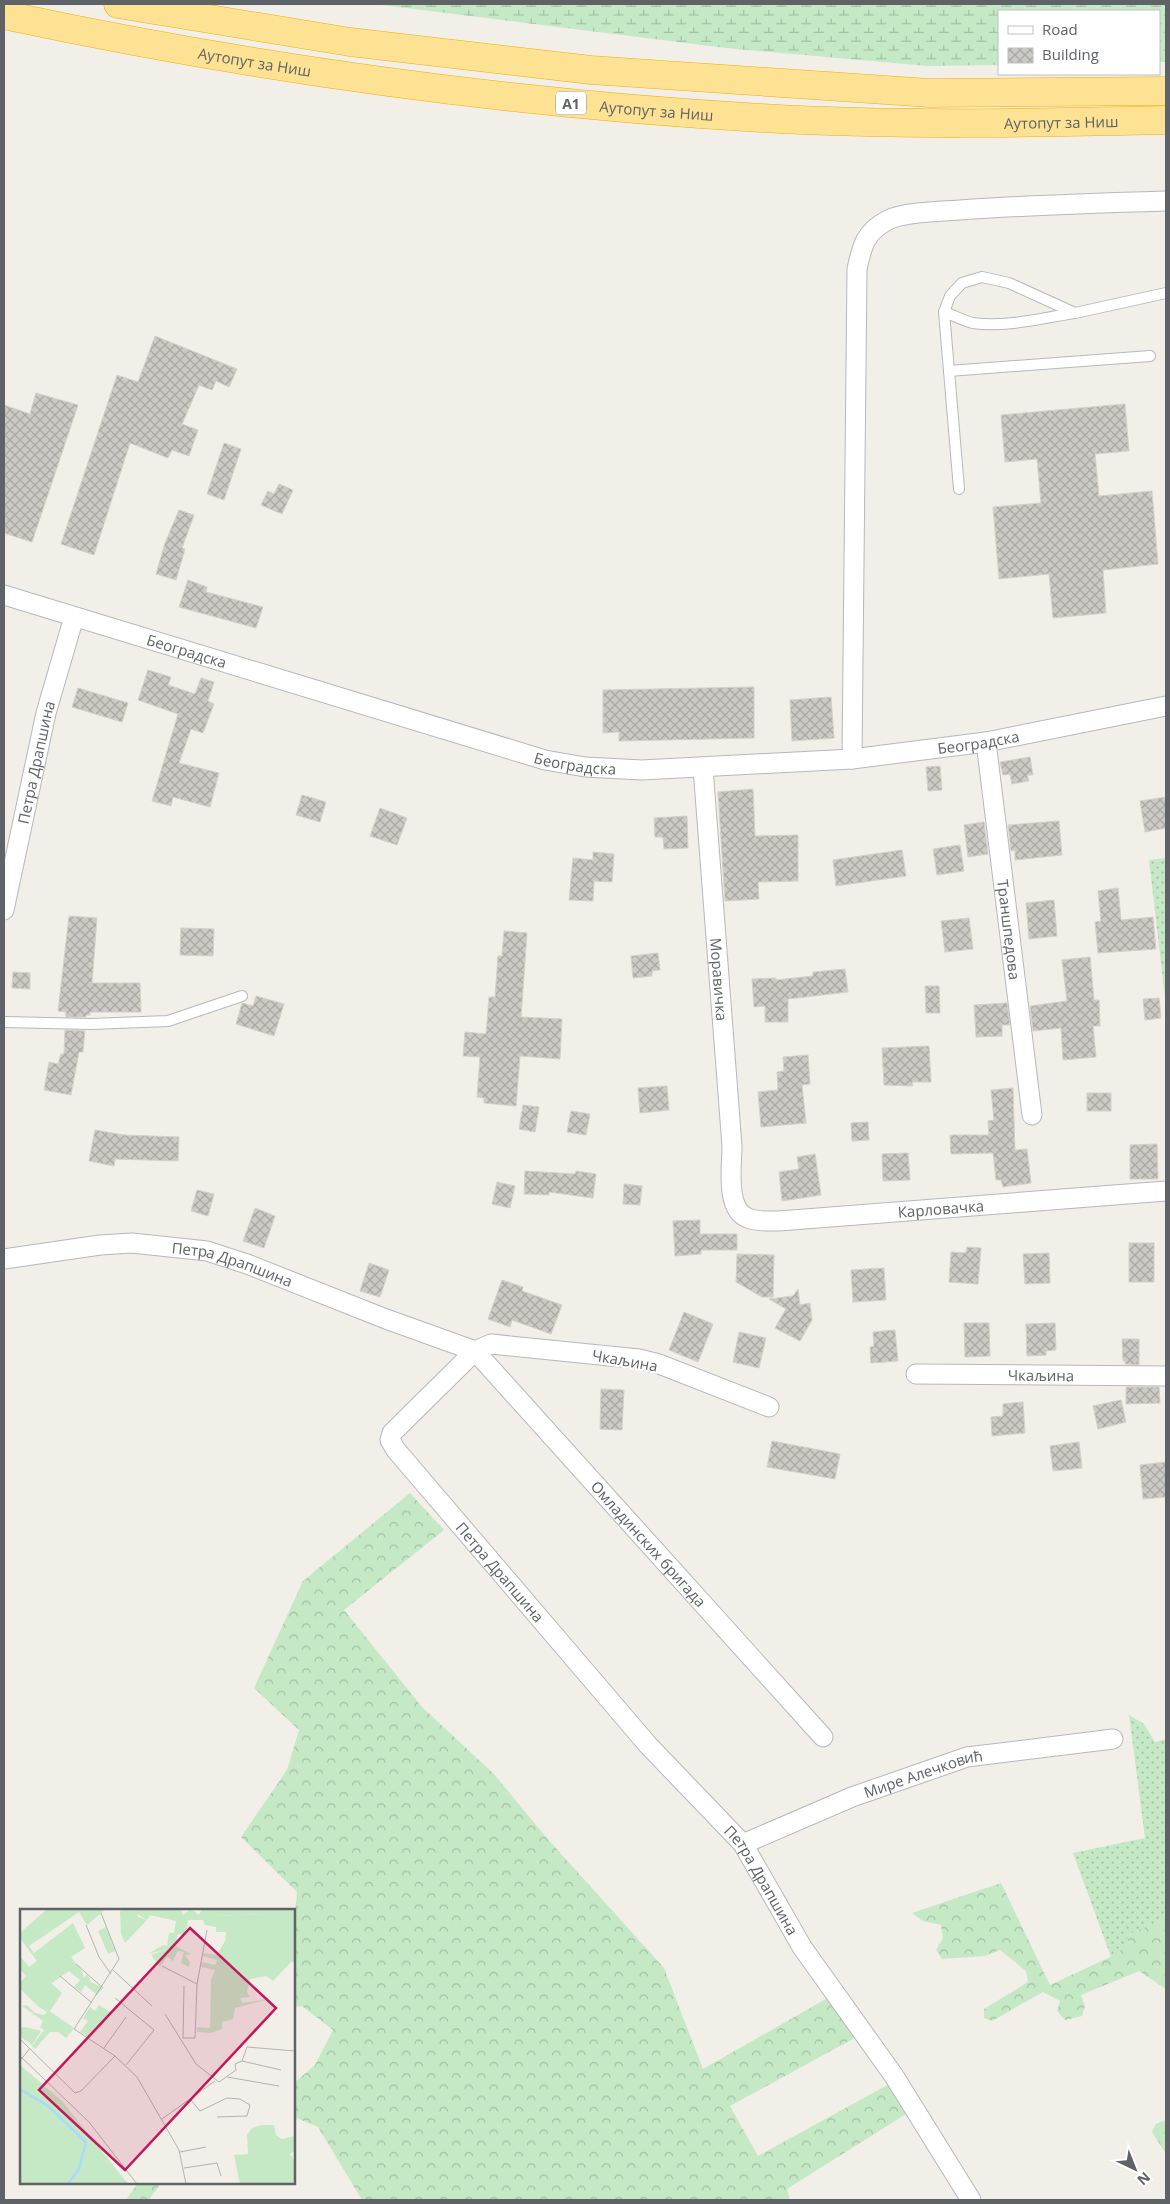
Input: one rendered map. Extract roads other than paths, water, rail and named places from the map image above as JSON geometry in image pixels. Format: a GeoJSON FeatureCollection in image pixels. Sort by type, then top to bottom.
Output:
{"type":"FeatureCollection","features":[{"type":"Feature","properties":{"kind":"highway","name":"Аутопут за Ниш"},"geometry":{"type":"LineString","coordinates":[[118,4],[350,42],[591,70],[930,93],[1166,91]]}},
{"type":"Feature","properties":{"kind":"highway","name":"Аутопут за Ниш"},"geometry":{"type":"LineString","coordinates":[[4,15],[194,52],[357,78],[587,104],[760,118],[899,123],[1166,120]]}},
{"type":"Feature","properties":{"kind":"street"},"geometry":{"type":"LineString","coordinates":[[852,759],[858,269],[862,245],[873,230],[890,219],[932,212],[1042,204],[1166,202]]}},
{"type":"Feature","properties":{"kind":"street","name":"Београдска"},"geometry":{"type":"LineString","coordinates":[[4,595],[545,760],[585,767],[642,770],[852,759],[986,742],[1166,706]]}},
{"type":"Feature","properties":{"kind":"street","name":"Петра Драпшина"},"geometry":{"type":"LineString","coordinates":[[4,910],[46,713],[74,617]]}},
{"type":"Feature","properties":{"kind":"street","name":"Траншпедова"},"geometry":{"type":"LineString","coordinates":[[986,742],[1032,1116]]}},
{"type":"Feature","properties":{"kind":"street","name":"Моравичка"},"geometry":{"type":"LineString","coordinates":[[703,768],[732,1146],[732,1192]]}},
{"type":"Feature","properties":{"kind":"street","name":"Карловачка"},"geometry":{"type":"LineString","coordinates":[[732,1192],[733,1201],[741,1214],[748,1218],[771,1221],[1166,1191]]}},
{"type":"Feature","properties":{"kind":"street","name":"Петра Драпшина"},"geometry":{"type":"LineString","coordinates":[[4,1259],[100,1245],[132,1243],[207,1251],[247,1264],[386,1319],[475,1351],[392,1433],[390,1440],[396,1450],[648,1744],[743,1844],[802,1947],[894,2076],[971,2200]]}},
{"type":"Feature","properties":{"kind":"street","name":"Чкаљина"},"geometry":{"type":"LineString","coordinates":[[475,1351],[491,1344],[506,1344],[639,1360],[659,1364],[769,1407]]}},
{"type":"Feature","properties":{"kind":"street","name":"Омладинских бригада"},"geometry":{"type":"LineString","coordinates":[[475,1351],[822,1737]]}},
{"type":"Feature","properties":{"kind":"street","name":"Чкаљина"},"geometry":{"type":"LineString","coordinates":[[916,1374],[1166,1376]]}},
{"type":"Feature","properties":{"kind":"street","name":"Мире Алечковић"},"geometry":{"type":"LineString","coordinates":[[743,1844],[852,1797],[967,1757],[1113,1739]]}},
{"type":"Feature","properties":{"kind":"lane"},"geometry":{"type":"LineString","coordinates":[[959,489],[944,312],[950,296],[962,283],[982,277],[1008,283],[1075,313]]}},
{"type":"Feature","properties":{"kind":"lane"},"geometry":{"type":"LineString","coordinates":[[944,312],[973,323],[1028,321],[1075,313],[1166,292]]}},
{"type":"Feature","properties":{"kind":"lane"},"geometry":{"type":"LineString","coordinates":[[949,371],[1150,356]]}},
{"type":"Feature","properties":{"kind":"lane"},"geometry":{"type":"LineString","coordinates":[[4,1022],[91,1024],[168,1021],[242,996]]}}]}
